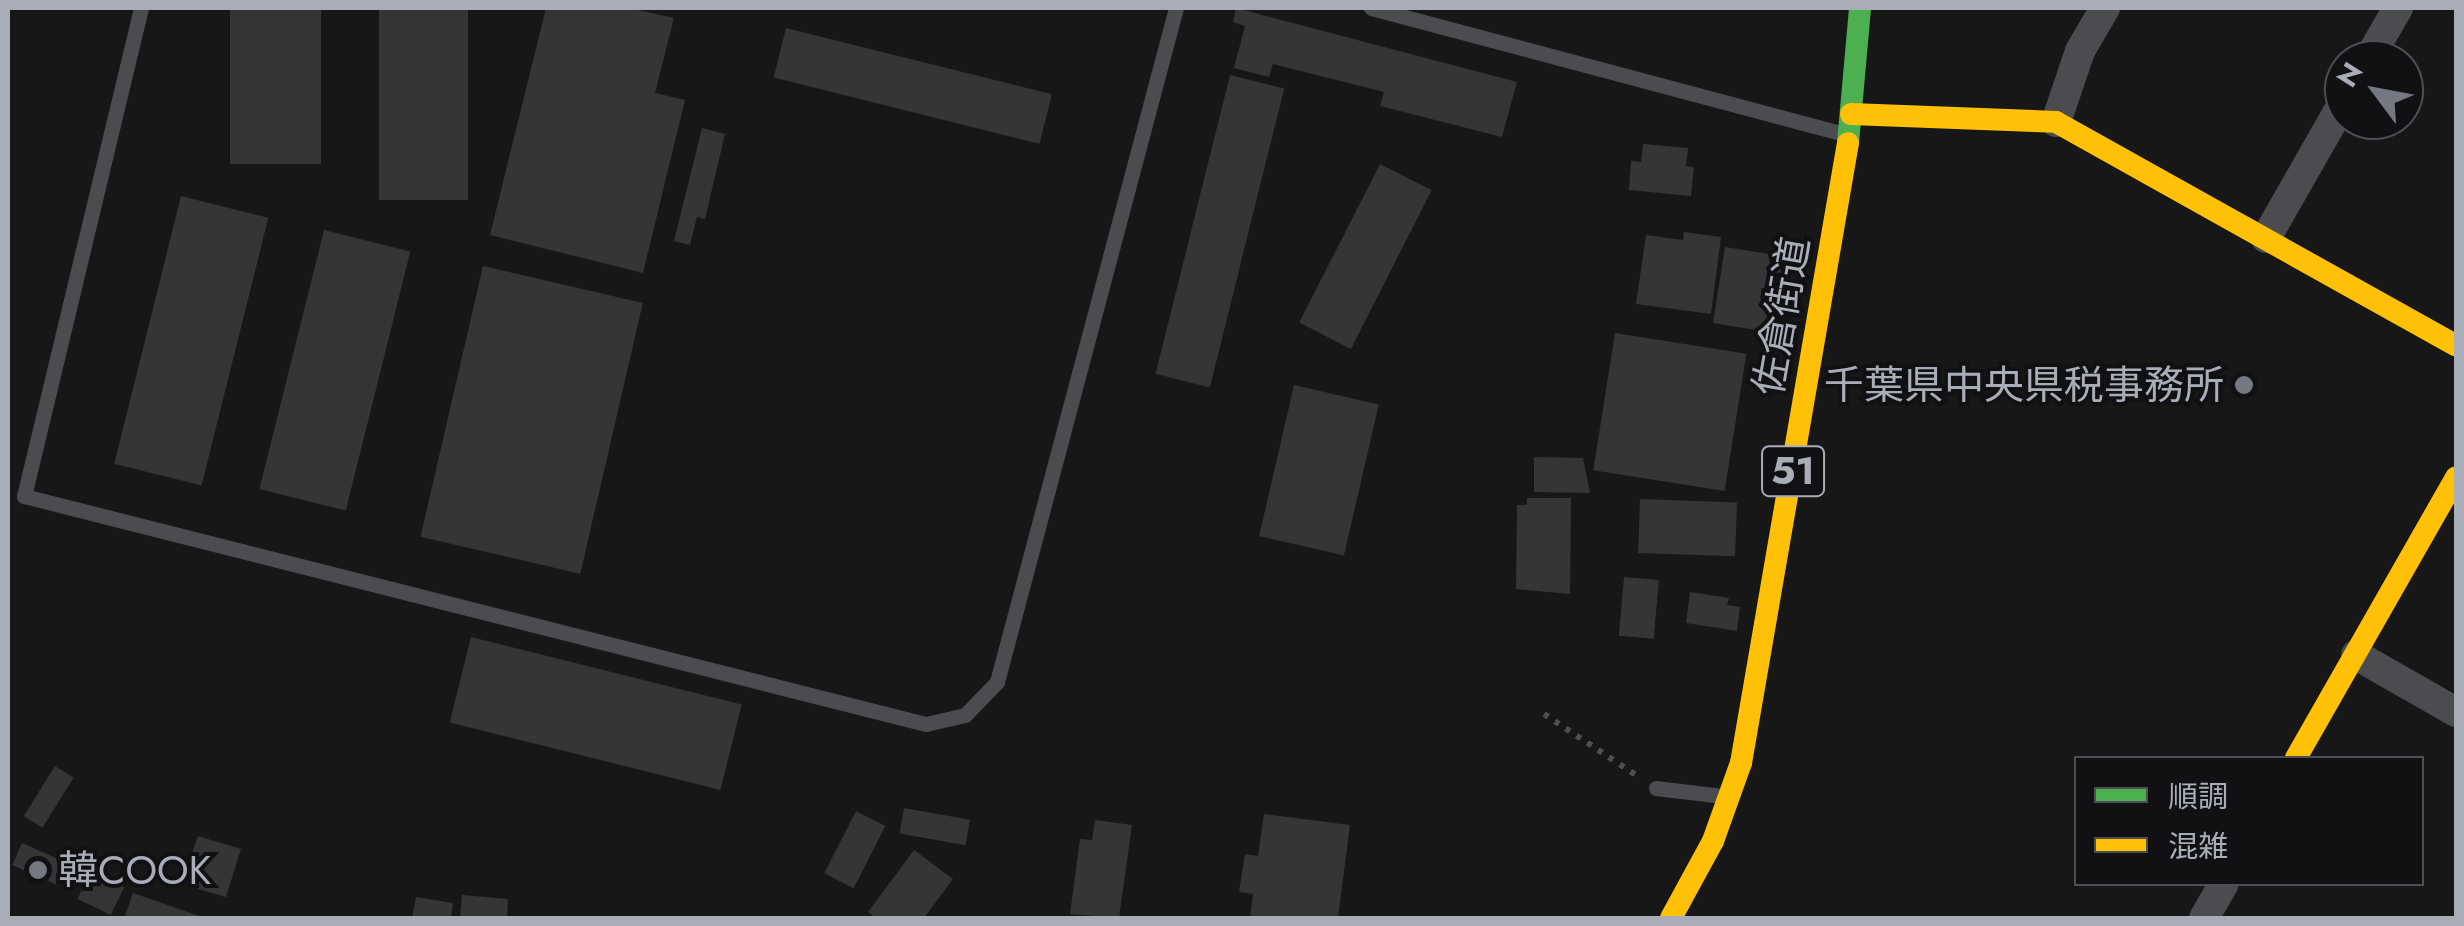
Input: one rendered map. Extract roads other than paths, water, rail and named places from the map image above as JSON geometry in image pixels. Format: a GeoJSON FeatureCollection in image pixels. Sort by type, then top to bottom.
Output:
{"type":"FeatureCollection","features":[{"type":"Feature","properties":{"kind":"main road","name":"佐倉街道"},"geometry":{"type":"LineString","coordinates":[[1671,918],[1732,797],[1850,124],[1860,8]]}},
{"type":"Feature","properties":{"kind":"main road"},"geometry":{"type":"LineString","coordinates":[[1850,124],[2056,122],[2456,346]]}},
{"type":"Feature","properties":{"kind":"main road"},"geometry":{"type":"LineString","coordinates":[[2297,756],[2456,477]]}},
{"type":"Feature","properties":{"kind":"street"},"geometry":{"type":"LineString","coordinates":[[2056,122],[2080,52],[2105,8]]}},
{"type":"Feature","properties":{"kind":"street"},"geometry":{"type":"LineString","coordinates":[[2380,40],[2398,8]]}},
{"type":"Feature","properties":{"kind":"street"},"geometry":{"type":"LineString","coordinates":[[2266,238],[2324,136]]}},
{"type":"Feature","properties":{"kind":"street"},"geometry":{"type":"LineString","coordinates":[[2356,655],[2456,712]]}},
{"type":"Feature","properties":{"kind":"street"},"geometry":{"type":"LineString","coordinates":[[2204,918],[2223,886]]}},
{"type":"Feature","properties":{"kind":"lane"},"geometry":{"type":"LineString","coordinates":[[141,8],[24,496],[926,724],[965,715],[997,682],[1176,8]]}},
{"type":"Feature","properties":{"kind":"lane"},"geometry":{"type":"LineString","coordinates":[[1370,8],[1704,101],[1850,124]]}},
{"type":"Feature","properties":{"kind":"lane"},"geometry":{"type":"LineString","coordinates":[[1656,788],[1732,797]]}},
{"type":"Feature","properties":{"kind":"place","name":"千葉県中央県税事務所"},"geometry":{"type":"Point","coordinates":[2244,385]}},
{"type":"Feature","properties":{"kind":"place","name":"韓COOK"},"geometry":{"type":"Point","coordinates":[38,870]}}]}
